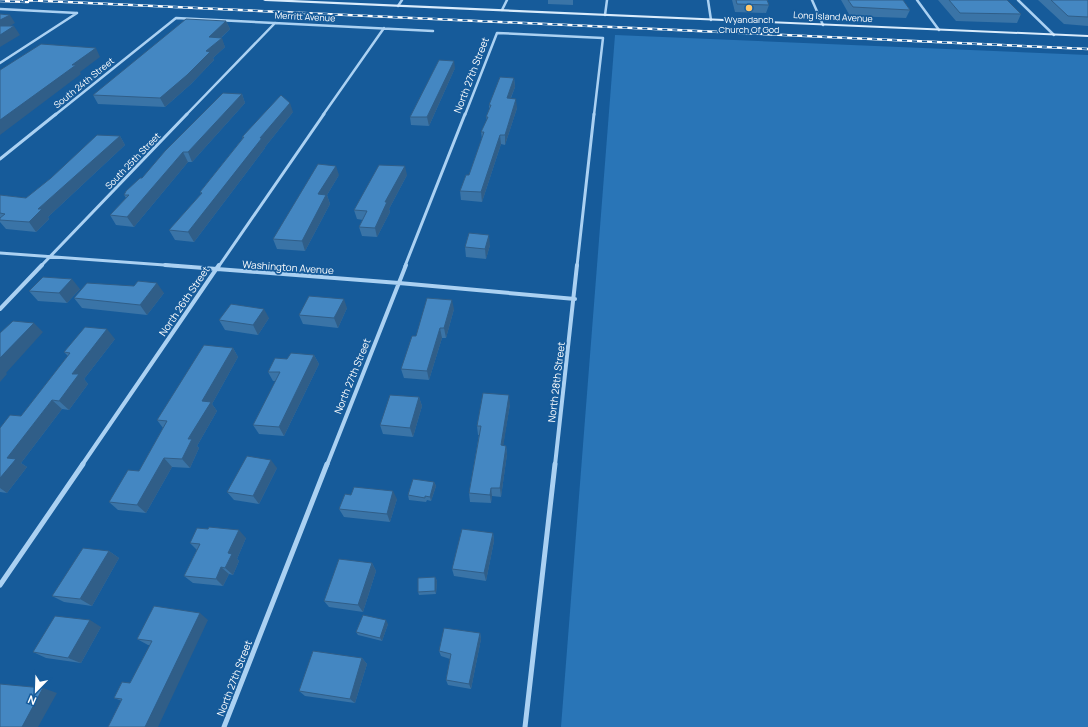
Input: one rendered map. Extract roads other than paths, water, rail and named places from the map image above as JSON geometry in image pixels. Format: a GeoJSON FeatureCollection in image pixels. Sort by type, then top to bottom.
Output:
{"type":"FeatureCollection","features":[{"type":"Feature","properties":{"kind":"street","name":"Long Island Avenue"},"geometry":{"type":"LineString","coordinates":[[265,0],[1088,36]]}},
{"type":"Feature","properties":{"kind":"street"},"geometry":{"type":"LineString","coordinates":[[398,6],[402,0]]}},
{"type":"Feature","properties":{"kind":"street"},"geometry":{"type":"LineString","coordinates":[[502,10],[507,0]]}},
{"type":"Feature","properties":{"kind":"street"},"geometry":{"type":"LineString","coordinates":[[606,15],[608,0]]}},
{"type":"Feature","properties":{"kind":"street"},"geometry":{"type":"LineString","coordinates":[[708,0],[711,20]]}},
{"type":"Feature","properties":{"kind":"street"},"geometry":{"type":"LineString","coordinates":[[812,0],[823,25]]}},
{"type":"Feature","properties":{"kind":"street"},"geometry":{"type":"LineString","coordinates":[[917,0],[939,30]]}},
{"type":"Feature","properties":{"kind":"street"},"geometry":{"type":"LineString","coordinates":[[1018,0],[1054,35]]}},
{"type":"Feature","properties":{"kind":"street"},"geometry":{"type":"LineString","coordinates":[[0,9],[77,13],[0,63]]}},
{"type":"Feature","properties":{"kind":"street","name":"Merritt Avenue"},"geometry":{"type":"LineString","coordinates":[[176,18],[433,31]]}},
{"type":"Feature","properties":{"kind":"street","name":"South 24th Street"},"geometry":{"type":"LineString","coordinates":[[0,159],[176,18]]}},
{"type":"Feature","properties":{"kind":"street","name":"South 25th Street"},"geometry":{"type":"LineString","coordinates":[[0,309],[276,23]]}},
{"type":"Feature","properties":{"kind":"street","name":"North 26th Street"},"geometry":{"type":"LineString","coordinates":[[0,585],[384,28]]}},
{"type":"Feature","properties":{"kind":"street","name":"North 28th Street"},"geometry":{"type":"LineString","coordinates":[[497,32],[603,38],[525,727]]}},
{"type":"Feature","properties":{"kind":"street","name":"North 27th Street"},"geometry":{"type":"LineString","coordinates":[[224,727],[497,32]]}},
{"type":"Feature","properties":{"kind":"street","name":"Washington Avenue"},"geometry":{"type":"LineString","coordinates":[[0,253],[398,283],[574,299]]}},
{"type":"Feature","properties":{"kind":"railway"},"geometry":{"type":"LineString","coordinates":[[23,0],[1088,49]]}},
{"type":"Feature","properties":{"kind":"railway"},"geometry":{"type":"LineString","coordinates":[[0,1],[28,2]]}},
{"type":"Feature","properties":{"kind":"place","name":"Wyandanch Church Of God"},"geometry":{"type":"Point","coordinates":[749,8]}}]}
